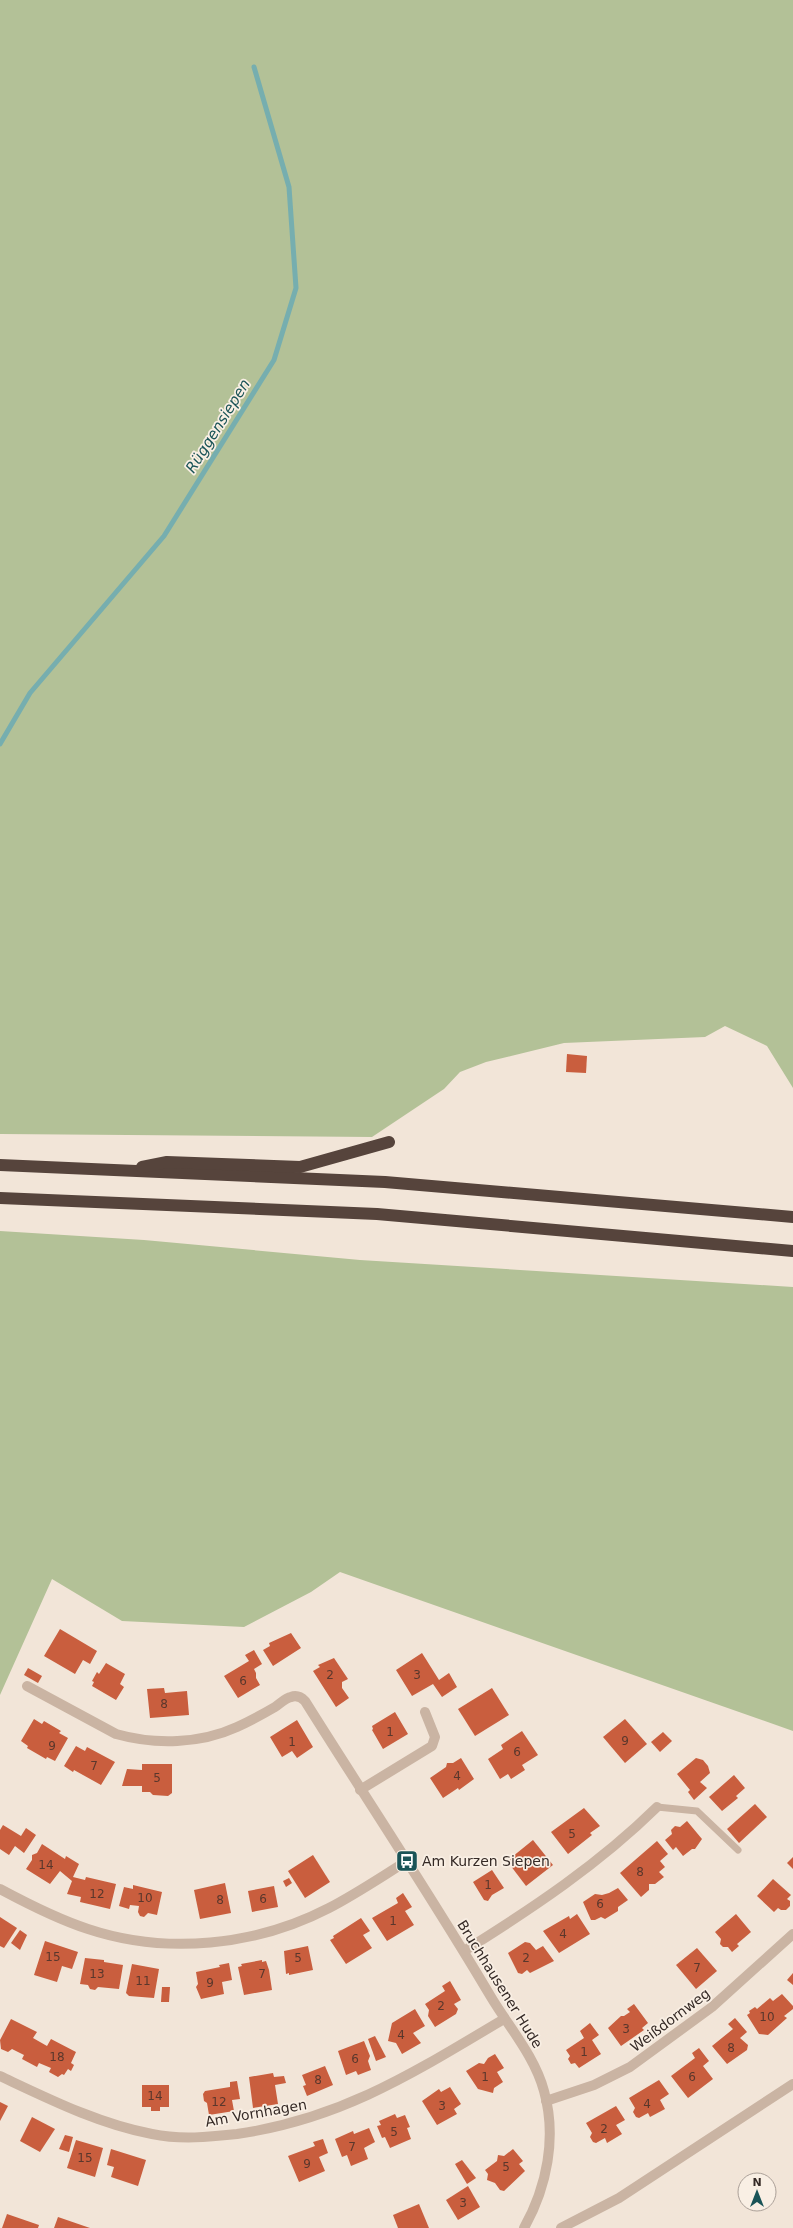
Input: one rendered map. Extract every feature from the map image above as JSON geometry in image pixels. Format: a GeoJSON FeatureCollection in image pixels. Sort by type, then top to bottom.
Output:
{"type":"FeatureCollection","features":[{"type":"Feature","properties":{"kind":"highway"},"geometry":{"type":"LineString","coordinates":[[124,1170],[167,1162],[300,1167],[388,1142]]}},
{"type":"Feature","properties":{"kind":"highway"},"geometry":{"type":"LineString","coordinates":[[0,1166],[385,1182],[793,1217]]}},
{"type":"Feature","properties":{"kind":"highway"},"geometry":{"type":"LineString","coordinates":[[0,1198],[377,1214],[793,1251]]}},
{"type":"Feature","properties":{"kind":"street","name":"Bruchhausener Hude"},"geometry":{"type":"LineString","coordinates":[[27,1686],[116,1734],[129,1738],[161,1741],[188,1740],[219,1734],[253,1719],[291,1697],[301,1698],[464,1951],[537,2071],[546,2101],[549,2132],[548,2161],[539,2198],[524,2228]]}},
{"type":"Feature","properties":{"kind":"street"},"geometry":{"type":"LineString","coordinates":[[360,1790],[432,1746],[435,1737],[425,1712]]}},
{"type":"Feature","properties":{"kind":"street"},"geometry":{"type":"LineString","coordinates":[[464,1951],[543,1902],[588,1869],[622,1841],[657,1807]]}},
{"type":"Feature","properties":{"kind":"street"},"geometry":{"type":"LineString","coordinates":[[0,1889],[54,1916],[105,1934],[152,1943],[205,1943],[259,1935],[297,1922],[329,1908],[406,1861]]}},
{"type":"Feature","properties":{"kind":"street","name":"Weißdornweg"},"geometry":{"type":"LineString","coordinates":[[546,2101],[594,2085],[630,2067],[712,2007],[793,1934]]}},
{"type":"Feature","properties":{"kind":"street","name":"Am Vornhagen"},"geometry":{"type":"LineString","coordinates":[[0,2076],[86,2114],[137,2131],[186,2138],[227,2135],[305,2120],[360,2100],[410,2076],[504,2019]]}},
{"type":"Feature","properties":{"kind":"street"},"geometry":{"type":"LineString","coordinates":[[561,2228],[619,2198],[793,2084]]}},
{"type":"Feature","properties":{"kind":"lane"},"geometry":{"type":"LineString","coordinates":[[657,1807],[697,1811],[738,1850]]}},
{"type":"Feature","properties":{"kind":"green space"},"geometry":{"type":"Polygon","coordinates":[[[0,0],[793,0],[793,1088],[767,1046],[725,1026],[705,1037],[564,1043],[486,1062],[460,1072],[444,1089],[372,1137],[0,1134],[0,0]]]}},
{"type":"Feature","properties":{"kind":"green space"},"geometry":{"type":"Polygon","coordinates":[[[0,1231],[144,1240],[360,1260],[793,1287],[793,1731],[340,1572],[311,1592],[244,1627],[122,1621],[52,1579],[0,1695],[0,1231]]]}},
{"type":"Feature","properties":{"kind":"building"},"geometry":{"type":"Polygon","coordinates":[[[567,1054],[587,1056],[586,1073],[566,1072],[567,1054]]]}},
{"type":"Feature","properties":{"kind":"building"},"geometry":{"type":"Polygon","coordinates":[[[60,1629],[97,1651],[90,1664],[83,1660],[75,1674],[44,1656],[60,1629]]]}},
{"type":"Feature","properties":{"kind":"building"},"geometry":{"type":"Polygon","coordinates":[[[291,1633],[301,1648],[273,1666],[263,1650],[270,1646],[269,1643],[291,1633]]]}},
{"type":"Feature","properties":{"kind":"building"},"geometry":{"type":"Polygon","coordinates":[[[254,1650],[262,1664],[254,1669],[256,1678],[260,1685],[238,1698],[224,1676],[249,1661],[245,1655],[254,1650]]]}},
{"type":"Feature","properties":{"kind":"building"},"geometry":{"type":"Polygon","coordinates":[[[422,1653],[439,1680],[449,1673],[457,1687],[442,1697],[433,1684],[412,1696],[396,1670],[422,1653]]]}},
{"type":"Feature","properties":{"kind":"building"},"geometry":{"type":"Polygon","coordinates":[[[334,1658],[348,1679],[342,1682],[342,1688],[349,1698],[336,1707],[313,1671],[320,1667],[318,1665],[334,1658]]]}},
{"type":"Feature","properties":{"kind":"building"},"geometry":{"type":"Polygon","coordinates":[[[106,1663],[125,1674],[120,1684],[124,1687],[116,1700],[92,1686],[94,1682],[92,1681],[97,1672],[99,1674],[106,1663]]]}},
{"type":"Feature","properties":{"kind":"building"},"geometry":{"type":"Polygon","coordinates":[[[28,1668],[42,1676],[38,1683],[24,1675],[28,1668]]]}},
{"type":"Feature","properties":{"kind":"building"},"geometry":{"type":"Polygon","coordinates":[[[164,1688],[165,1693],[187,1691],[189,1715],[150,1718],[147,1689],[164,1688]]]}},
{"type":"Feature","properties":{"kind":"building"},"geometry":{"type":"Polygon","coordinates":[[[492,1688],[509,1715],[475,1736],[458,1709],[492,1688]]]}},
{"type":"Feature","properties":{"kind":"building"},"geometry":{"type":"Polygon","coordinates":[[[395,1712],[408,1734],[383,1749],[372,1730],[372,1726],[395,1712]]]}},
{"type":"Feature","properties":{"kind":"building"},"geometry":{"type":"Polygon","coordinates":[[[34,1719],[42,1724],[44,1721],[61,1731],[59,1733],[68,1738],[55,1761],[47,1757],[46,1759],[27,1748],[28,1746],[21,1741],[34,1719]]]}},
{"type":"Feature","properties":{"kind":"building"},"geometry":{"type":"Polygon","coordinates":[[[625,1719],[647,1744],[625,1763],[603,1737],[625,1719]]]}},
{"type":"Feature","properties":{"kind":"building"},"geometry":{"type":"Polygon","coordinates":[[[297,1720],[313,1747],[297,1758],[292,1751],[282,1757],[270,1737],[297,1720]]]}},
{"type":"Feature","properties":{"kind":"building"},"geometry":{"type":"Polygon","coordinates":[[[522,1731],[538,1755],[522,1765],[525,1770],[511,1779],[508,1774],[500,1779],[488,1759],[503,1749],[501,1745],[522,1731]]]}},
{"type":"Feature","properties":{"kind":"building"},"geometry":{"type":"Polygon","coordinates":[[[663,1732],[672,1741],[660,1752],[651,1742],[663,1732]]]}},
{"type":"Feature","properties":{"kind":"building"},"geometry":{"type":"Polygon","coordinates":[[[76,1746],[85,1751],[87,1747],[115,1762],[101,1785],[74,1770],[73,1772],[64,1766],[76,1746]]]}},
{"type":"Feature","properties":{"kind":"building"},"geometry":{"type":"Polygon","coordinates":[[[461,1758],[474,1779],[459,1790],[458,1788],[443,1798],[430,1778],[446,1767],[447,1763],[453,1763],[461,1758]]]}},
{"type":"Feature","properties":{"kind":"building"},"geometry":{"type":"Polygon","coordinates":[[[696,1758],[703,1760],[708,1766],[710,1773],[700,1782],[707,1788],[694,1800],[688,1792],[690,1790],[677,1774],[696,1758]]]}},
{"type":"Feature","properties":{"kind":"building"},"geometry":{"type":"Polygon","coordinates":[[[142,1764],[172,1764],[172,1793],[168,1796],[153,1795],[150,1792],[142,1792],[142,1786],[122,1786],[127,1769],[142,1770],[142,1764]]]}},
{"type":"Feature","properties":{"kind":"building"},"geometry":{"type":"Polygon","coordinates":[[[734,1775],[745,1788],[736,1796],[738,1798],[722,1811],[709,1797],[734,1775]]]}},
{"type":"Feature","properties":{"kind":"building"},"geometry":{"type":"Polygon","coordinates":[[[755,1804],[767,1817],[739,1843],[727,1829],[755,1804]]]}},
{"type":"Feature","properties":{"kind":"building"},"geometry":{"type":"Polygon","coordinates":[[[584,1808],[600,1826],[590,1833],[592,1835],[568,1854],[551,1832],[584,1808]]]}},
{"type":"Feature","properties":{"kind":"building"},"geometry":{"type":"Polygon","coordinates":[[[687,1821],[702,1839],[695,1849],[692,1849],[683,1856],[676,1847],[673,1850],[665,1840],[672,1834],[671,1830],[675,1826],[680,1827],[687,1821]]]}},
{"type":"Feature","properties":{"kind":"building"},"geometry":{"type":"Polygon","coordinates":[[[3,1825],[21,1836],[26,1828],[36,1835],[24,1853],[15,1846],[9,1855],[0,1849],[0,1830],[3,1825]]]}},
{"type":"Feature","properties":{"kind":"building"},"geometry":{"type":"Polygon","coordinates":[[[533,1840],[553,1865],[526,1886],[507,1861],[533,1840]]]}},
{"type":"Feature","properties":{"kind":"building"},"geometry":{"type":"Polygon","coordinates":[[[657,1841],[668,1854],[660,1861],[665,1867],[659,1872],[664,1877],[655,1884],[649,1884],[649,1890],[641,1897],[620,1873],[657,1841]]]}},
{"type":"Feature","properties":{"kind":"building"},"geometry":{"type":"Polygon","coordinates":[[[42,1844],[65,1859],[66,1856],[79,1864],[73,1877],[85,1880],[86,1877],[116,1884],[110,1909],[80,1902],[81,1897],[67,1894],[72,1881],[60,1871],[50,1884],[26,1869],[32,1860],[32,1855],[37,1853],[42,1844]]]}},
{"type":"Feature","properties":{"kind":"building"},"geometry":{"type":"Polygon","coordinates":[[[313,1855],[330,1882],[305,1898],[288,1871],[313,1855]]]}},
{"type":"Feature","properties":{"kind":"building"},"geometry":{"type":"Polygon","coordinates":[[[793,1857],[793,1869],[787,1863],[793,1857]]]}},
{"type":"Feature","properties":{"kind":"building"},"geometry":{"type":"Polygon","coordinates":[[[492,1870],[504,1888],[492,1895],[488,1901],[484,1900],[473,1882],[492,1870]]]}},
{"type":"Feature","properties":{"kind":"building"},"geometry":{"type":"Polygon","coordinates":[[[289,1878],[292,1883],[286,1887],[283,1881],[289,1878]]]}},
{"type":"Feature","properties":{"kind":"building"},"geometry":{"type":"Polygon","coordinates":[[[773,1879],[791,1895],[787,1899],[790,1901],[790,1906],[786,1910],[781,1910],[778,1908],[774,1912],[757,1896],[773,1879]]]}},
{"type":"Feature","properties":{"kind":"building"},"geometry":{"type":"Polygon","coordinates":[[[225,1883],[231,1913],[200,1919],[194,1890],[225,1883]]]}},
{"type":"Feature","properties":{"kind":"building"},"geometry":{"type":"Polygon","coordinates":[[[133,1885],[162,1892],[157,1915],[148,1913],[144,1917],[140,1916],[138,1912],[139,1906],[130,1905],[129,1909],[119,1906],[124,1887],[133,1889],[133,1885]]]}},
{"type":"Feature","properties":{"kind":"building"},"geometry":{"type":"Polygon","coordinates":[[[274,1886],[278,1907],[252,1912],[248,1891],[274,1886]]]}},
{"type":"Feature","properties":{"kind":"building"},"geometry":{"type":"Polygon","coordinates":[[[618,1888],[628,1900],[618,1907],[618,1911],[605,1919],[601,1917],[591,1920],[583,1902],[595,1894],[602,1895],[618,1888]]]}},
{"type":"Feature","properties":{"kind":"building"},"geometry":{"type":"Polygon","coordinates":[[[403,1893],[412,1907],[405,1911],[414,1925],[387,1941],[372,1918],[398,1903],[396,1898],[403,1893]]]}},
{"type":"Feature","properties":{"kind":"building"},"geometry":{"type":"Polygon","coordinates":[[[577,1914],[590,1934],[559,1953],[543,1931],[569,1916],[570,1919],[577,1914]]]}},
{"type":"Feature","properties":{"kind":"building"},"geometry":{"type":"Polygon","coordinates":[[[736,1914],[751,1932],[737,1944],[739,1946],[732,1952],[728,1947],[723,1947],[720,1944],[721,1939],[715,1932],[736,1914]]]}},
{"type":"Feature","properties":{"kind":"building"},"geometry":{"type":"Polygon","coordinates":[[[0,1917],[17,1928],[4,1948],[0,1946],[0,1917]]]}},
{"type":"Feature","properties":{"kind":"building"},"geometry":{"type":"Polygon","coordinates":[[[361,1918],[370,1931],[363,1935],[372,1948],[346,1964],[330,1940],[334,1938],[333,1936],[361,1918]]]}},
{"type":"Feature","properties":{"kind":"building"},"geometry":{"type":"Polygon","coordinates":[[[20,1930],[27,1935],[20,1950],[11,1943],[20,1930]]]}},
{"type":"Feature","properties":{"kind":"building"},"geometry":{"type":"Polygon","coordinates":[[[45,1941],[78,1952],[72,1969],[62,1966],[57,1982],[34,1975],[45,1941]]]}},
{"type":"Feature","properties":{"kind":"building"},"geometry":{"type":"Polygon","coordinates":[[[525,1942],[530,1943],[536,1950],[543,1946],[554,1961],[530,1973],[527,1970],[522,1974],[518,1973],[508,1953],[525,1942]]]}},
{"type":"Feature","properties":{"kind":"building"},"geometry":{"type":"Polygon","coordinates":[[[308,1946],[313,1970],[289,1975],[289,1973],[286,1974],[284,1951],[308,1946]]]}},
{"type":"Feature","properties":{"kind":"building"},"geometry":{"type":"Polygon","coordinates":[[[697,1948],[717,1971],[696,1989],[676,1965],[697,1948]]]}},
{"type":"Feature","properties":{"kind":"building"},"geometry":{"type":"Polygon","coordinates":[[[85,1958],[104,1960],[104,1962],[123,1965],[119,1989],[98,1987],[95,1990],[90,1989],[88,1985],[80,1984],[85,1958]]]}},
{"type":"Feature","properties":{"kind":"building"},"geometry":{"type":"Polygon","coordinates":[[[262,1960],[262,1962],[266,1961],[269,1970],[272,1990],[244,1995],[238,1967],[242,1966],[241,1964],[262,1960]]]}},
{"type":"Feature","properties":{"kind":"building"},"geometry":{"type":"Polygon","coordinates":[[[229,1963],[232,1980],[222,1982],[224,1994],[201,1999],[196,1987],[198,1984],[196,1972],[220,1967],[219,1965],[229,1963]]]}},
{"type":"Feature","properties":{"kind":"building"},"geometry":{"type":"Polygon","coordinates":[[[132,1964],[159,1969],[154,1998],[129,1996],[126,1993],[132,1964]]]}},
{"type":"Feature","properties":{"kind":"building"},"geometry":{"type":"Polygon","coordinates":[[[793,1973],[793,1985],[787,1980],[793,1973]]]}},
{"type":"Feature","properties":{"kind":"building"},"geometry":{"type":"Polygon","coordinates":[[[450,1981],[461,2000],[454,2004],[458,2009],[456,2014],[435,2027],[428,2016],[429,2010],[425,2004],[445,1991],[442,1986],[450,1981]]]}},
{"type":"Feature","properties":{"kind":"building"},"geometry":{"type":"Polygon","coordinates":[[[162,1987],[170,1987],[169,2002],[161,2002],[162,1987]]]}},
{"type":"Feature","properties":{"kind":"building"},"geometry":{"type":"Polygon","coordinates":[[[782,1994],[793,2006],[793,2009],[784,2016],[787,2018],[768,2035],[759,2034],[747,2015],[750,2013],[749,2011],[755,2007],[757,2009],[770,1998],[773,2001],[782,1994]]]}},
{"type":"Feature","properties":{"kind":"building"},"geometry":{"type":"Polygon","coordinates":[[[634,2004],[648,2023],[642,2028],[644,2030],[621,2046],[608,2028],[621,2016],[624,2016],[630,2012],[627,2009],[634,2004]]]}},
{"type":"Feature","properties":{"kind":"building"},"geometry":{"type":"Polygon","coordinates":[[[415,2009],[425,2026],[413,2033],[421,2043],[402,2054],[396,2043],[388,2041],[392,2023],[415,2009]]]}},
{"type":"Feature","properties":{"kind":"building"},"geometry":{"type":"Polygon","coordinates":[[[735,2018],[747,2032],[740,2038],[748,2045],[747,2050],[727,2064],[712,2046],[733,2029],[728,2024],[735,2018]]]}},
{"type":"Feature","properties":{"kind":"building"},"geometry":{"type":"Polygon","coordinates":[[[11,2019],[37,2032],[33,2038],[47,2046],[51,2039],[76,2052],[71,2063],[74,2065],[71,2071],[68,2069],[64,2075],[62,2074],[58,2077],[49,2072],[51,2068],[39,2063],[37,2067],[22,2059],[24,2055],[12,2049],[8,2052],[1,2049],[0,2040],[11,2019]]]}},
{"type":"Feature","properties":{"kind":"building"},"geometry":{"type":"Polygon","coordinates":[[[590,2023],[599,2035],[592,2040],[601,2054],[579,2068],[575,2063],[571,2064],[568,2059],[570,2056],[566,2050],[584,2038],[580,2031],[590,2023]]]}},
{"type":"Feature","properties":{"kind":"building"},"geometry":{"type":"Polygon","coordinates":[[[375,2036],[386,2057],[376,2061],[368,2039],[375,2036]]]}},
{"type":"Feature","properties":{"kind":"building"},"geometry":{"type":"Polygon","coordinates":[[[364,2041],[370,2056],[368,2061],[371,2070],[358,2075],[356,2071],[346,2075],[338,2051],[364,2041]]]}},
{"type":"Feature","properties":{"kind":"building"},"geometry":{"type":"Polygon","coordinates":[[[699,2048],[709,2061],[703,2066],[713,2079],[688,2098],[671,2076],[695,2058],[692,2053],[699,2048]]]}},
{"type":"Feature","properties":{"kind":"building"},"geometry":{"type":"Polygon","coordinates":[[[495,2054],[504,2068],[497,2072],[503,2082],[494,2088],[493,2093],[478,2089],[466,2071],[479,2063],[484,2064],[488,2058],[495,2054]]]}},
{"type":"Feature","properties":{"kind":"building"},"geometry":{"type":"Polygon","coordinates":[[[325,2066],[333,2085],[307,2096],[303,2086],[306,2085],[302,2075],[325,2066]]]}},
{"type":"Feature","properties":{"kind":"building"},"geometry":{"type":"Polygon","coordinates":[[[273,2073],[274,2077],[284,2076],[286,2083],[275,2085],[278,2104],[253,2108],[249,2077],[273,2073]]]}},
{"type":"Feature","properties":{"kind":"building"},"geometry":{"type":"Polygon","coordinates":[[[659,2080],[669,2094],[660,2100],[665,2109],[650,2117],[648,2113],[639,2118],[636,2117],[633,2112],[635,2108],[629,2098],[659,2080]]]}},
{"type":"Feature","properties":{"kind":"building"},"geometry":{"type":"Polygon","coordinates":[[[237,2081],[240,2099],[232,2100],[234,2111],[209,2115],[207,2103],[204,2101],[203,2094],[205,2091],[230,2087],[230,2082],[237,2081]]]}},
{"type":"Feature","properties":{"kind":"building"},"geometry":{"type":"Polygon","coordinates":[[[142,2085],[169,2085],[169,2107],[160,2107],[160,2111],[151,2111],[151,2107],[142,2107],[142,2085]]]}},
{"type":"Feature","properties":{"kind":"building"},"geometry":{"type":"Polygon","coordinates":[[[450,2087],[461,2104],[454,2109],[457,2114],[437,2125],[422,2101],[439,2089],[441,2092],[450,2087]]]}},
{"type":"Feature","properties":{"kind":"building"},"geometry":{"type":"Polygon","coordinates":[[[0,2102],[8,2106],[0,2121],[0,2102]]]}},
{"type":"Feature","properties":{"kind":"building"},"geometry":{"type":"Polygon","coordinates":[[[616,2106],[625,2120],[616,2125],[622,2134],[607,2143],[605,2138],[596,2143],[593,2142],[590,2137],[592,2133],[586,2123],[616,2106]]]}},
{"type":"Feature","properties":{"kind":"building"},"geometry":{"type":"Polygon","coordinates":[[[395,2114],[397,2118],[405,2115],[410,2127],[407,2128],[411,2139],[390,2148],[385,2137],[382,2138],[377,2126],[381,2125],[379,2121],[395,2114]]]}},
{"type":"Feature","properties":{"kind":"building"},"geometry":{"type":"Polygon","coordinates":[[[32,2117],[55,2129],[40,2152],[20,2141],[32,2117]]]}},
{"type":"Feature","properties":{"kind":"building"},"geometry":{"type":"Polygon","coordinates":[[[369,2128],[375,2142],[364,2148],[368,2159],[351,2166],[347,2155],[342,2157],[335,2139],[353,2131],[354,2134],[369,2128]]]}},
{"type":"Feature","properties":{"kind":"building"},"geometry":{"type":"Polygon","coordinates":[[[65,2135],[73,2137],[69,2152],[59,2149],[65,2135]]]}},
{"type":"Feature","properties":{"kind":"building"},"geometry":{"type":"Polygon","coordinates":[[[323,2139],[328,2153],[319,2157],[325,2171],[299,2182],[288,2156],[315,2146],[313,2142],[323,2139]]]}},
{"type":"Feature","properties":{"kind":"building"},"geometry":{"type":"Polygon","coordinates":[[[76,2140],[103,2148],[95,2177],[67,2168],[76,2140]]]}},
{"type":"Feature","properties":{"kind":"building"},"geometry":{"type":"Polygon","coordinates":[[[111,2149],[146,2160],[138,2186],[111,2177],[114,2167],[107,2165],[111,2149]]]}},
{"type":"Feature","properties":{"kind":"building"},"geometry":{"type":"Polygon","coordinates":[[[513,2149],[523,2161],[519,2164],[525,2171],[504,2191],[500,2190],[495,2183],[487,2180],[488,2174],[485,2170],[497,2161],[498,2155],[504,2156],[513,2149]]]}},
{"type":"Feature","properties":{"kind":"building"},"geometry":{"type":"Polygon","coordinates":[[[462,2160],[476,2178],[467,2184],[455,2164],[462,2160]]]}},
{"type":"Feature","properties":{"kind":"building"},"geometry":{"type":"Polygon","coordinates":[[[468,2186],[480,2207],[458,2220],[446,2200],[468,2186]]]}},
{"type":"Feature","properties":{"kind":"building"},"geometry":{"type":"Polygon","coordinates":[[[419,2204],[429,2228],[398,2228],[393,2215],[419,2204]]]}},
{"type":"Feature","properties":{"kind":"building"},"geometry":{"type":"Polygon","coordinates":[[[7,2214],[39,2225],[38,2228],[2,2228],[7,2214]]]}},
{"type":"Feature","properties":{"kind":"building"},"geometry":{"type":"Polygon","coordinates":[[[58,2217],[90,2228],[54,2228],[58,2217]]]}},
{"type":"Feature","properties":{"kind":"waterway","name":"Rüggensiepen"},"geometry":{"type":"LineString","coordinates":[[0,744],[30,693],[164,536],[274,360],[296,288],[289,187],[254,67]]}},
{"type":"Feature","properties":{"kind":"place","name":"Am Kurzen Siepen"},"geometry":{"type":"Point","coordinates":[407,1861]}}]}
